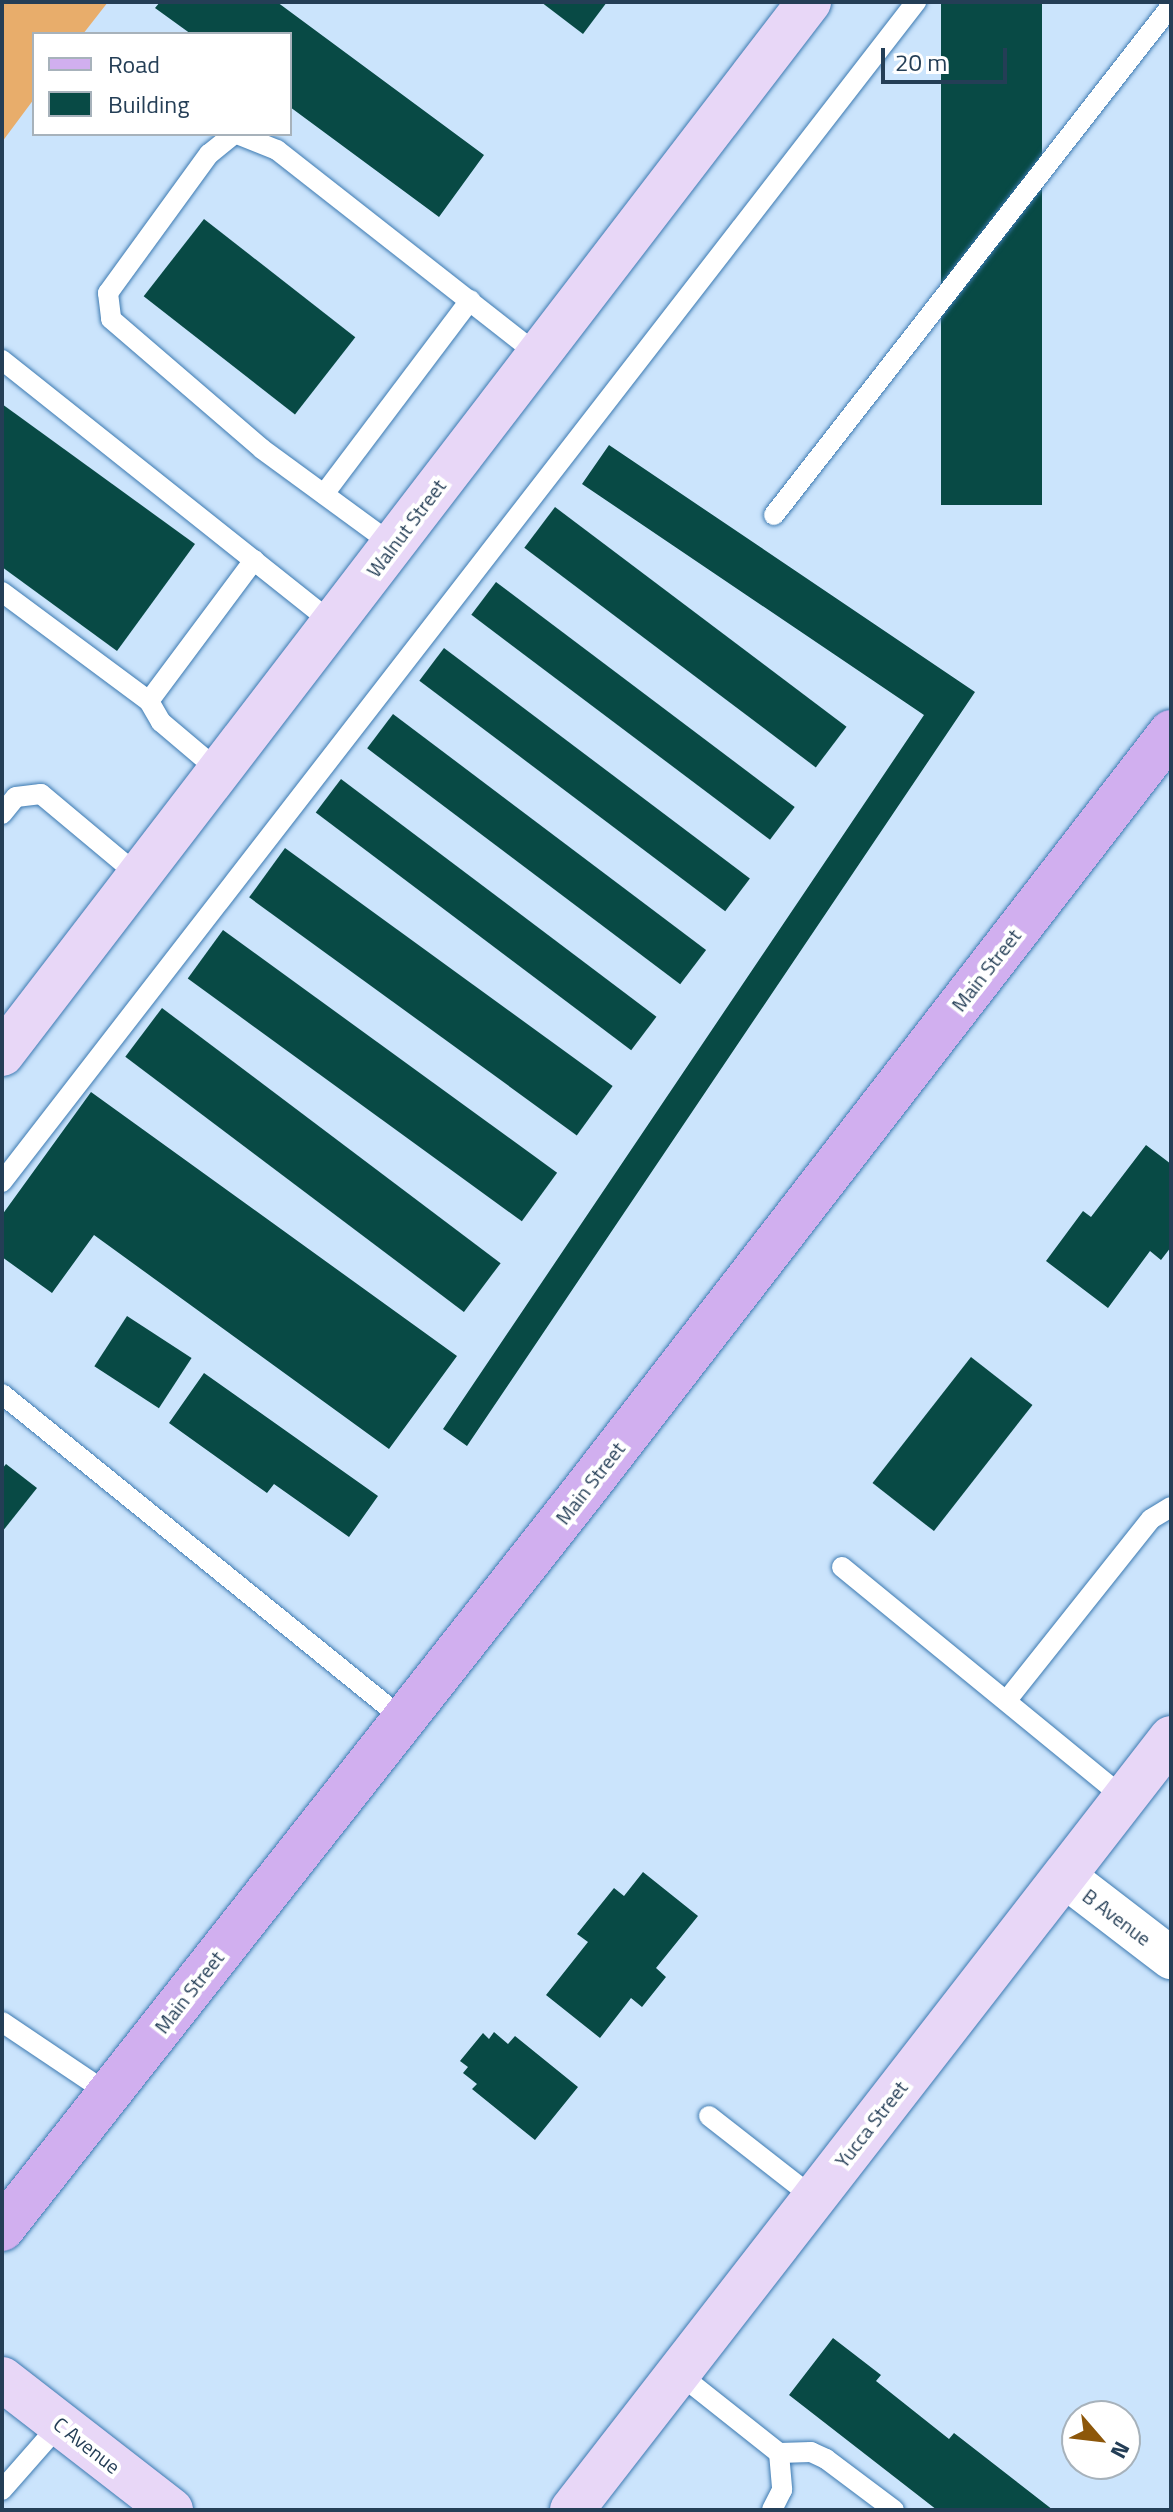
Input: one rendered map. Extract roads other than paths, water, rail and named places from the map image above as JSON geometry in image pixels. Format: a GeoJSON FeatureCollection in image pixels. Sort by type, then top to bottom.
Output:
{"type":"FeatureCollection","features":[{"type":"Feature","properties":{"kind":"main road","name":"Main Street"},"geometry":{"type":"LineString","coordinates":[[2,2229],[1171,732]]}},
{"type":"Feature","properties":{"kind":"street","name":"Walnut Street"},"geometry":{"type":"LineString","coordinates":[[2,1054],[809,2]]}},
{"type":"Feature","properties":{"kind":"street","name":"Yucca Street"},"geometry":{"type":"LineString","coordinates":[[572,2510],[1171,1738]]}},
{"type":"Feature","properties":{"kind":"street","name":"B Avenue"},"geometry":{"type":"LineString","coordinates":[[1064,1876],[1171,1958]]}},
{"type":"Feature","properties":{"kind":"street","name":"C Avenue"},"geometry":{"type":"LineString","coordinates":[[2,2379],[171,2510]]}},
{"type":"Feature","properties":{"kind":"lane"},"geometry":{"type":"LineString","coordinates":[[2,1182],[916,2]]}},
{"type":"Feature","properties":{"kind":"lane"},"geometry":{"type":"LineString","coordinates":[[774,515],[1171,6]]}},
{"type":"Feature","properties":{"kind":"lane"},"geometry":{"type":"LineString","coordinates":[[233,136],[209,154],[108,293],[111,319],[262,449],[393,545]]}},
{"type":"Feature","properties":{"kind":"lane"},"geometry":{"type":"LineString","coordinates":[[241,136],[277,150],[538,355]]}},
{"type":"Feature","properties":{"kind":"lane"},"geometry":{"type":"LineString","coordinates":[[324,494],[470,300]]}},
{"type":"Feature","properties":{"kind":"lane"},"geometry":{"type":"LineString","coordinates":[[2,360],[333,623]]}},
{"type":"Feature","properties":{"kind":"lane"},"geometry":{"type":"LineString","coordinates":[[149,701],[254,560]]}},
{"type":"Feature","properties":{"kind":"lane"},"geometry":{"type":"LineString","coordinates":[[2,592],[149,701],[161,722],[219,771]]}},
{"type":"Feature","properties":{"kind":"lane"},"geometry":{"type":"LineString","coordinates":[[2,814],[16,797],[41,794],[139,876]]}},
{"type":"Feature","properties":{"kind":"lane"},"geometry":{"type":"LineString","coordinates":[[2,1394],[403,1719]]}},
{"type":"Feature","properties":{"kind":"lane"},"geometry":{"type":"LineString","coordinates":[[1007,1700],[1151,1519],[1171,1507]]}},
{"type":"Feature","properties":{"kind":"lane"},"geometry":{"type":"LineString","coordinates":[[842,1567],[1124,1798]]}},
{"type":"Feature","properties":{"kind":"lane"},"geometry":{"type":"LineString","coordinates":[[2,2022],[109,2094]]}},
{"type":"Feature","properties":{"kind":"lane"},"geometry":{"type":"LineString","coordinates":[[709,2116],[814,2198]]}},
{"type":"Feature","properties":{"kind":"lane"},"geometry":{"type":"LineString","coordinates":[[678,2373],[779,2453],[811,2452],[826,2459],[894,2510]]}},
{"type":"Feature","properties":{"kind":"lane"},"geometry":{"type":"LineString","coordinates":[[2,2490],[60,2424]]}},
{"type":"Feature","properties":{"kind":"lane"},"geometry":{"type":"LineString","coordinates":[[772,2510],[782,2490],[779,2453]]}}]}
